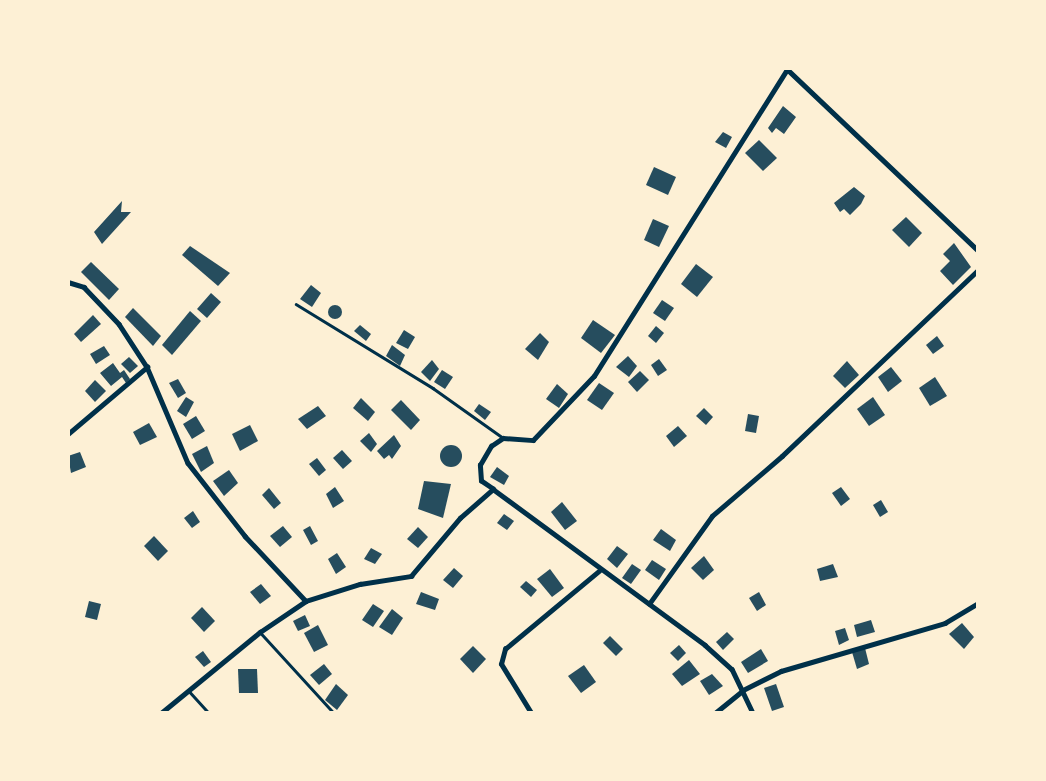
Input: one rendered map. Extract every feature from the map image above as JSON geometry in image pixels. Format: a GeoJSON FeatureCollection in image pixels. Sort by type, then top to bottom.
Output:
{"type":"FeatureCollection","features":[{"type":"Feature","properties":{"kind":"street"},"geometry":{"type":"LineString","coordinates":[[753,713],[732,669],[705,645],[599,571],[481,481],[480,466],[491,446],[503,438],[533,440],[594,376],[787,69],[978,250]]}},
{"type":"Feature","properties":{"kind":"street"},"geometry":{"type":"LineString","coordinates":[[649,604],[712,516],[782,456],[978,270]]}},
{"type":"Feature","properties":{"kind":"street"},"geometry":{"type":"LineString","coordinates":[[68,282],[84,287],[119,324],[147,367],[188,463],[245,536],[306,601]]}},
{"type":"Feature","properties":{"kind":"street"},"geometry":{"type":"LineString","coordinates":[[68,434],[147,367]]}},
{"type":"Feature","properties":{"kind":"street"},"geometry":{"type":"LineString","coordinates":[[161,713],[260,632],[306,601],[359,584],[411,576],[460,517],[493,489]]}},
{"type":"Feature","properties":{"kind":"street"},"geometry":{"type":"LineString","coordinates":[[531,713],[501,664],[505,649],[599,571]]}},
{"type":"Feature","properties":{"kind":"street"},"geometry":{"type":"LineString","coordinates":[[715,713],[743,690],[815,659],[944,622],[978,603]]}},
{"type":"Feature","properties":{"kind":"lane"},"geometry":{"type":"LineString","coordinates":[[296,304],[433,388],[503,438]]}},
{"type":"Feature","properties":{"kind":"lane"},"geometry":{"type":"LineString","coordinates":[[260,632],[334,713]]}},
{"type":"Feature","properties":{"kind":"lane"},"geometry":{"type":"LineString","coordinates":[[188,691],[209,713]]}},
{"type":"Feature","properties":{"kind":"building"},"geometry":{"type":"Polygon","coordinates":[[[783,106],[796,117],[784,134],[776,128],[772,133],[768,128],[783,106]]]}},
{"type":"Feature","properties":{"kind":"building"},"geometry":{"type":"Polygon","coordinates":[[[723,132],[732,137],[726,148],[715,142],[723,132]]]}},
{"type":"Feature","properties":{"kind":"building"},"geometry":{"type":"Polygon","coordinates":[[[759,140],[777,158],[763,171],[745,153],[759,140]]]}},
{"type":"Feature","properties":{"kind":"building"},"geometry":{"type":"Polygon","coordinates":[[[654,167],[676,177],[668,195],[646,185],[654,167]]]}},
{"type":"Feature","properties":{"kind":"building"},"geometry":{"type":"Polygon","coordinates":[[[854,187],[865,196],[861,204],[850,215],[844,209],[840,212],[834,203],[854,187]]]}},
{"type":"Feature","properties":{"kind":"building"},"geometry":{"type":"Polygon","coordinates":[[[122,201],[121,212],[131,212],[102,244],[94,232],[122,201]]]}},
{"type":"Feature","properties":{"kind":"building"},"geometry":{"type":"Polygon","coordinates":[[[906,217],[922,233],[909,247],[892,230],[906,217]]]}},
{"type":"Feature","properties":{"kind":"building"},"geometry":{"type":"Polygon","coordinates":[[[653,219],[669,226],[659,247],[644,240],[653,219]]]}},
{"type":"Feature","properties":{"kind":"building"},"geometry":{"type":"Polygon","coordinates":[[[954,243],[971,267],[953,285],[940,271],[950,261],[943,254],[954,243]]]}},
{"type":"Feature","properties":{"kind":"building"},"geometry":{"type":"Polygon","coordinates":[[[190,246],[230,273],[218,286],[182,255],[190,246]]]}},
{"type":"Feature","properties":{"kind":"building"},"geometry":{"type":"Polygon","coordinates":[[[91,262],[119,289],[109,300],[81,272],[91,262]]]}},
{"type":"Feature","properties":{"kind":"building"},"geometry":{"type":"Polygon","coordinates":[[[696,264],[713,277],[697,297],[681,284],[696,264]]]}},
{"type":"Feature","properties":{"kind":"building"},"geometry":{"type":"Polygon","coordinates":[[[311,285],[321,293],[312,307],[300,299],[311,285]]]}},
{"type":"Feature","properties":{"kind":"building"},"geometry":{"type":"Polygon","coordinates":[[[211,293],[221,302],[207,318],[197,309],[211,293]]]}},
{"type":"Feature","properties":{"kind":"building"},"geometry":{"type":"Polygon","coordinates":[[[662,300],[674,308],[665,321],[653,313],[662,300]]]}},
{"type":"Feature","properties":{"kind":"building"},"geometry":{"type":"Polygon","coordinates":[[[335,305],[340,307],[340,317],[335,319],[330,317],[328,312],[330,307],[335,305]]]}},
{"type":"Feature","properties":{"kind":"building"},"geometry":{"type":"Polygon","coordinates":[[[133,308],[161,336],[153,346],[125,317],[133,308]]]}},
{"type":"Feature","properties":{"kind":"building"},"geometry":{"type":"Polygon","coordinates":[[[190,311],[201,321],[172,355],[162,345],[190,311]]]}},
{"type":"Feature","properties":{"kind":"building"},"geometry":{"type":"Polygon","coordinates":[[[93,315],[101,324],[81,342],[74,334],[93,315]]]}},
{"type":"Feature","properties":{"kind":"building"},"geometry":{"type":"Polygon","coordinates":[[[593,320],[615,335],[601,353],[581,338],[593,320]]]}},
{"type":"Feature","properties":{"kind":"building"},"geometry":{"type":"Polygon","coordinates":[[[360,325],[371,334],[366,341],[354,331],[360,325]]]}},
{"type":"Feature","properties":{"kind":"building"},"geometry":{"type":"Polygon","coordinates":[[[656,326],[664,333],[656,343],[648,336],[656,326]]]}},
{"type":"Feature","properties":{"kind":"building"},"geometry":{"type":"Polygon","coordinates":[[[404,330],[415,337],[408,349],[396,343],[404,330]]]}},
{"type":"Feature","properties":{"kind":"building"},"geometry":{"type":"Polygon","coordinates":[[[540,333],[549,342],[538,360],[525,349],[540,333]]]}},
{"type":"Feature","properties":{"kind":"building"},"geometry":{"type":"Polygon","coordinates":[[[937,336],[944,346],[933,354],[926,345],[937,336]]]}},
{"type":"Feature","properties":{"kind":"building"},"geometry":{"type":"Polygon","coordinates":[[[392,345],[405,355],[400,366],[386,356],[392,345]]]}},
{"type":"Feature","properties":{"kind":"building"},"geometry":{"type":"Polygon","coordinates":[[[104,346],[110,355],[96,364],[90,354],[104,346]]]}},
{"type":"Feature","properties":{"kind":"building"},"geometry":{"type":"Polygon","coordinates":[[[628,356],[637,366],[629,377],[616,367],[628,356]]]}},
{"type":"Feature","properties":{"kind":"building"},"geometry":{"type":"Polygon","coordinates":[[[129,357],[138,366],[130,373],[121,364],[129,357]]]}},
{"type":"Feature","properties":{"kind":"building"},"geometry":{"type":"Polygon","coordinates":[[[659,359],[667,370],[658,376],[651,365],[659,359]]]}},
{"type":"Feature","properties":{"kind":"building"},"geometry":{"type":"Polygon","coordinates":[[[432,360],[439,369],[430,381],[421,372],[432,360]]]}},
{"type":"Feature","properties":{"kind":"building"},"geometry":{"type":"Polygon","coordinates":[[[847,361],[859,375],[845,388],[833,376],[847,361]]]}},
{"type":"Feature","properties":{"kind":"building"},"geometry":{"type":"Polygon","coordinates":[[[113,363],[120,373],[124,370],[130,379],[126,383],[122,377],[111,386],[100,373],[113,363]]]}},
{"type":"Feature","properties":{"kind":"building"},"geometry":{"type":"Polygon","coordinates":[[[891,367],[902,381],[888,392],[878,377],[891,367]]]}},
{"type":"Feature","properties":{"kind":"building"},"geometry":{"type":"Polygon","coordinates":[[[442,370],[453,377],[445,389],[434,382],[442,370]]]}},
{"type":"Feature","properties":{"kind":"building"},"geometry":{"type":"Polygon","coordinates":[[[640,371],[649,380],[637,392],[628,382],[640,371]]]}},
{"type":"Feature","properties":{"kind":"building"},"geometry":{"type":"Polygon","coordinates":[[[935,377],[947,396],[930,406],[919,388],[935,377]]]}},
{"type":"Feature","properties":{"kind":"building"},"geometry":{"type":"Polygon","coordinates":[[[178,379],[186,393],[178,398],[169,383],[178,379]]]}},
{"type":"Feature","properties":{"kind":"building"},"geometry":{"type":"Polygon","coordinates":[[[95,380],[106,391],[95,402],[85,391],[95,380]]]}},
{"type":"Feature","properties":{"kind":"building"},"geometry":{"type":"Polygon","coordinates":[[[599,383],[614,393],[602,410],[587,400],[599,383]]]}},
{"type":"Feature","properties":{"kind":"building"},"geometry":{"type":"Polygon","coordinates":[[[557,384],[568,394],[559,408],[546,399],[557,384]]]}},
{"type":"Feature","properties":{"kind":"building"},"geometry":{"type":"Polygon","coordinates":[[[186,397],[194,402],[186,417],[177,411],[186,397]]]}},
{"type":"Feature","properties":{"kind":"building"},"geometry":{"type":"Polygon","coordinates":[[[873,397],[885,415],[869,426],[857,409],[873,397]]]}},
{"type":"Feature","properties":{"kind":"building"},"geometry":{"type":"Polygon","coordinates":[[[361,398],[375,412],[368,421],[353,408],[361,398]]]}},
{"type":"Feature","properties":{"kind":"building"},"geometry":{"type":"Polygon","coordinates":[[[401,400],[420,420],[411,430],[391,410],[401,400]]]}},
{"type":"Feature","properties":{"kind":"building"},"geometry":{"type":"Polygon","coordinates":[[[479,404],[491,412],[485,420],[474,411],[479,404]]]}},
{"type":"Feature","properties":{"kind":"building"},"geometry":{"type":"Polygon","coordinates":[[[318,406],[326,416],[307,429],[298,419],[318,406]]]}},
{"type":"Feature","properties":{"kind":"building"},"geometry":{"type":"Polygon","coordinates":[[[704,408],[713,417],[706,425],[696,416],[704,408]]]}},
{"type":"Feature","properties":{"kind":"building"},"geometry":{"type":"Polygon","coordinates":[[[748,414],[759,416],[756,433],[745,431],[748,414]]]}},
{"type":"Feature","properties":{"kind":"building"},"geometry":{"type":"Polygon","coordinates":[[[196,416],[205,431],[192,439],[183,424],[196,416]]]}},
{"type":"Feature","properties":{"kind":"building"},"geometry":{"type":"Polygon","coordinates":[[[149,423],[157,437],[140,445],[133,432],[149,423]]]}},
{"type":"Feature","properties":{"kind":"building"},"geometry":{"type":"Polygon","coordinates":[[[250,425],[258,441],[240,451],[232,434],[250,425]]]}},
{"type":"Feature","properties":{"kind":"building"},"geometry":{"type":"Polygon","coordinates":[[[678,426],[687,436],[674,447],[666,436],[678,426]]]}},
{"type":"Feature","properties":{"kind":"building"},"geometry":{"type":"Polygon","coordinates":[[[369,433],[377,444],[371,452],[360,441],[369,433]]]}},
{"type":"Feature","properties":{"kind":"building"},"geometry":{"type":"Polygon","coordinates":[[[394,435],[401,446],[392,459],[389,455],[384,459],[377,451],[394,435]]]}},
{"type":"Feature","properties":{"kind":"building"},"geometry":{"type":"Polygon","coordinates":[[[447,445],[455,445],[462,452],[462,460],[455,467],[447,467],[440,460],[440,452],[447,445]]]}},
{"type":"Feature","properties":{"kind":"building"},"geometry":{"type":"Polygon","coordinates":[[[207,446],[214,463],[201,472],[192,454],[207,446]]]}},
{"type":"Feature","properties":{"kind":"building"},"geometry":{"type":"Polygon","coordinates":[[[342,450],[352,461],[343,469],[333,458],[342,450]]]}},
{"type":"Feature","properties":{"kind":"building"},"geometry":{"type":"Polygon","coordinates":[[[80,452],[86,467],[71,473],[68,456],[80,452]]]}},
{"type":"Feature","properties":{"kind":"building"},"geometry":{"type":"Polygon","coordinates":[[[317,458],[326,470],[319,476],[309,464],[317,458]]]}},
{"type":"Feature","properties":{"kind":"building"},"geometry":{"type":"Polygon","coordinates":[[[497,467],[509,476],[504,485],[490,477],[497,467]]]}},
{"type":"Feature","properties":{"kind":"building"},"geometry":{"type":"Polygon","coordinates":[[[229,470],[238,483],[224,496],[213,481],[229,470]]]}},
{"type":"Feature","properties":{"kind":"building"},"geometry":{"type":"Polygon","coordinates":[[[424,481],[451,484],[443,518],[418,509],[424,481]]]}},
{"type":"Feature","properties":{"kind":"building"},"geometry":{"type":"Polygon","coordinates":[[[335,487],[344,501],[333,508],[326,494],[335,487]]]}},
{"type":"Feature","properties":{"kind":"building"},"geometry":{"type":"Polygon","coordinates":[[[841,487],[850,499],[841,506],[832,493],[841,487]]]}},
{"type":"Feature","properties":{"kind":"building"},"geometry":{"type":"Polygon","coordinates":[[[269,488],[281,503],[274,509],[262,495],[269,488]]]}},
{"type":"Feature","properties":{"kind":"building"},"geometry":{"type":"Polygon","coordinates":[[[881,500],[888,512],[880,517],[873,505],[881,500]]]}},
{"type":"Feature","properties":{"kind":"building"},"geometry":{"type":"Polygon","coordinates":[[[562,502],[577,521],[565,530],[551,512],[562,502]]]}},
{"type":"Feature","properties":{"kind":"building"},"geometry":{"type":"Polygon","coordinates":[[[193,511],[200,522],[192,528],[184,518],[193,511]]]}},
{"type":"Feature","properties":{"kind":"building"},"geometry":{"type":"Polygon","coordinates":[[[504,514],[514,521],[507,530],[497,523],[504,514]]]}},
{"type":"Feature","properties":{"kind":"building"},"geometry":{"type":"Polygon","coordinates":[[[283,526],[292,537],[280,547],[270,536],[283,526]]]}},
{"type":"Feature","properties":{"kind":"building"},"geometry":{"type":"Polygon","coordinates":[[[310,526],[318,541],[311,545],[303,530],[310,526]]]}},
{"type":"Feature","properties":{"kind":"building"},"geometry":{"type":"Polygon","coordinates":[[[418,527],[428,537],[418,548],[407,539],[418,527]]]}},
{"type":"Feature","properties":{"kind":"building"},"geometry":{"type":"Polygon","coordinates":[[[661,529],[676,540],[670,551],[653,540],[661,529]]]}},
{"type":"Feature","properties":{"kind":"building"},"geometry":{"type":"Polygon","coordinates":[[[154,536],[168,551],[158,561],[144,546],[154,536]]]}},
{"type":"Feature","properties":{"kind":"building"},"geometry":{"type":"Polygon","coordinates":[[[617,546],[628,554],[617,568],[607,559],[617,546]]]}},
{"type":"Feature","properties":{"kind":"building"},"geometry":{"type":"Polygon","coordinates":[[[371,548],[382,554],[375,564],[364,559],[371,548]]]}},
{"type":"Feature","properties":{"kind":"building"},"geometry":{"type":"Polygon","coordinates":[[[337,553],[346,567],[336,574],[328,559],[337,553]]]}},
{"type":"Feature","properties":{"kind":"building"},"geometry":{"type":"Polygon","coordinates":[[[704,556],[714,570],[703,580],[691,568],[704,556]]]}},
{"type":"Feature","properties":{"kind":"building"},"geometry":{"type":"Polygon","coordinates":[[[652,560],[666,569],[659,580],[645,570],[652,560]]]}},
{"type":"Feature","properties":{"kind":"building"},"geometry":{"type":"Polygon","coordinates":[[[632,564],[641,570],[631,584],[622,578],[632,564]]]}},
{"type":"Feature","properties":{"kind":"building"},"geometry":{"type":"Polygon","coordinates":[[[833,564],[838,577],[820,581],[817,569],[833,564]]]}},
{"type":"Feature","properties":{"kind":"building"},"geometry":{"type":"Polygon","coordinates":[[[454,568],[463,576],[453,588],[443,580],[454,568]]]}},
{"type":"Feature","properties":{"kind":"building"},"geometry":{"type":"Polygon","coordinates":[[[550,569],[564,588],[552,597],[537,579],[550,569]]]}},
{"type":"Feature","properties":{"kind":"building"},"geometry":{"type":"Polygon","coordinates":[[[526,581],[537,590],[531,597],[520,587],[526,581]]]}},
{"type":"Feature","properties":{"kind":"building"},"geometry":{"type":"Polygon","coordinates":[[[261,584],[271,596],[260,604],[250,592],[261,584]]]}},
{"type":"Feature","properties":{"kind":"building"},"geometry":{"type":"Polygon","coordinates":[[[421,592],[439,599],[435,610],[416,604],[421,592]]]}},
{"type":"Feature","properties":{"kind":"building"},"geometry":{"type":"Polygon","coordinates":[[[759,592],[766,605],[757,611],[749,598],[759,592]]]}},
{"type":"Feature","properties":{"kind":"building"},"geometry":{"type":"Polygon","coordinates":[[[89,601],[101,604],[97,620],[85,617],[89,601]]]}},
{"type":"Feature","properties":{"kind":"building"},"geometry":{"type":"Polygon","coordinates":[[[373,604],[384,611],[373,627],[362,620],[373,604]]]}},
{"type":"Feature","properties":{"kind":"building"},"geometry":{"type":"Polygon","coordinates":[[[202,607],[215,621],[204,632],[191,618],[202,607]]]}},
{"type":"Feature","properties":{"kind":"building"},"geometry":{"type":"Polygon","coordinates":[[[392,609],[403,618],[392,635],[379,627],[392,609]]]}},
{"type":"Feature","properties":{"kind":"building"},"geometry":{"type":"Polygon","coordinates":[[[305,615],[310,626],[298,631],[293,621],[305,615]]]}},
{"type":"Feature","properties":{"kind":"building"},"geometry":{"type":"Polygon","coordinates":[[[871,620],[875,632],[857,637],[854,625],[871,620]]]}},
{"type":"Feature","properties":{"kind":"building"},"geometry":{"type":"Polygon","coordinates":[[[962,623],[974,637],[964,649],[949,634],[962,623]]]}},
{"type":"Feature","properties":{"kind":"building"},"geometry":{"type":"Polygon","coordinates":[[[318,625],[328,645],[314,652],[304,633],[318,625]]]}},
{"type":"Feature","properties":{"kind":"building"},"geometry":{"type":"Polygon","coordinates":[[[845,628],[849,640],[839,645],[835,631],[845,628]]]}},
{"type":"Feature","properties":{"kind":"building"},"geometry":{"type":"Polygon","coordinates":[[[727,632],[734,639],[723,650],[716,642],[727,632]]]}},
{"type":"Feature","properties":{"kind":"building"},"geometry":{"type":"Polygon","coordinates":[[[610,636],[623,649],[616,656],[603,643],[610,636]]]}},
{"type":"Feature","properties":{"kind":"building"},"geometry":{"type":"Polygon","coordinates":[[[679,645],[686,653],[678,661],[670,653],[679,645]]]}},
{"type":"Feature","properties":{"kind":"building"},"geometry":{"type":"Polygon","coordinates":[[[473,646],[486,659],[473,673],[460,659],[473,646]]]}},
{"type":"Feature","properties":{"kind":"building"},"geometry":{"type":"Polygon","coordinates":[[[865,648],[869,664],[857,669],[852,652],[865,648]]]}},
{"type":"Feature","properties":{"kind":"building"},"geometry":{"type":"Polygon","coordinates":[[[761,649],[768,661],[748,673],[741,662],[761,649]]]}},
{"type":"Feature","properties":{"kind":"building"},"geometry":{"type":"Polygon","coordinates":[[[203,651],[211,662],[204,667],[195,657],[203,651]]]}},
{"type":"Feature","properties":{"kind":"building"},"geometry":{"type":"Polygon","coordinates":[[[689,660],[700,674],[682,686],[672,674],[689,660]]]}},
{"type":"Feature","properties":{"kind":"building"},"geometry":{"type":"Polygon","coordinates":[[[324,664],[332,674],[319,685],[310,675],[324,664]]]}},
{"type":"Feature","properties":{"kind":"building"},"geometry":{"type":"Polygon","coordinates":[[[584,665],[596,682],[581,693],[568,676],[584,665]]]}},
{"type":"Feature","properties":{"kind":"building"},"geometry":{"type":"Polygon","coordinates":[[[238,669],[257,669],[258,693],[239,693],[238,669]]]}},
{"type":"Feature","properties":{"kind":"building"},"geometry":{"type":"Polygon","coordinates":[[[712,674],[723,686],[709,695],[700,681],[712,674]]]}},
{"type":"Feature","properties":{"kind":"building"},"geometry":{"type":"Polygon","coordinates":[[[336,684],[348,695],[337,710],[325,700],[336,684]]]}},
{"type":"Feature","properties":{"kind":"building"},"geometry":{"type":"Polygon","coordinates":[[[776,684],[784,707],[772,711],[764,688],[776,684]]]}}]}
